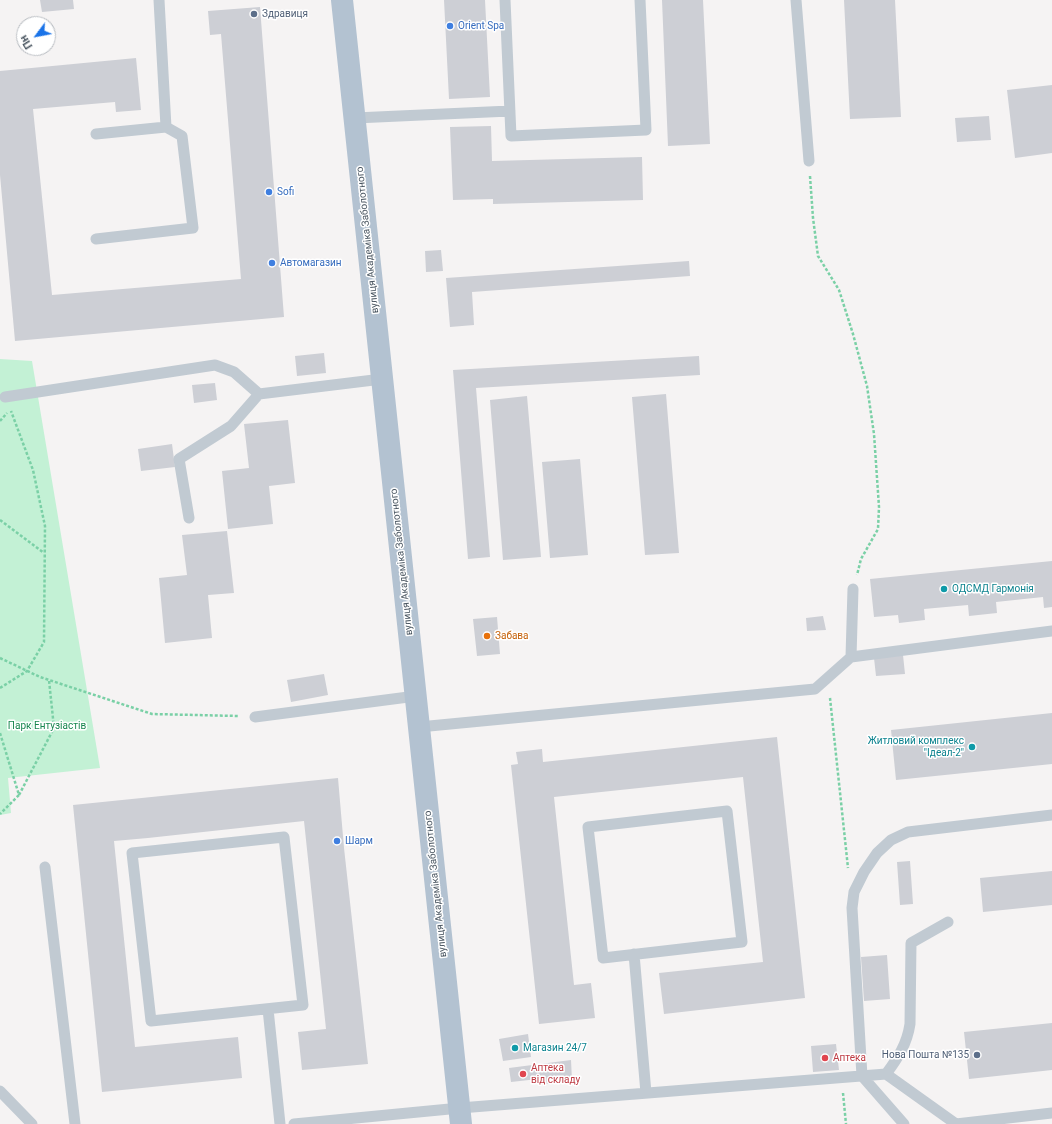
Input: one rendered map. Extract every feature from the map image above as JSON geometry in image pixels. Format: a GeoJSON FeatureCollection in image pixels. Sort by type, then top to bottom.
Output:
{"type":"FeatureCollection","features":[{"type":"Feature","properties":{"kind":"main road","name":"вулиця Академіка Заболотного"},"geometry":{"type":"LineString","coordinates":[[342,0],[461,1116]]}},
{"type":"Feature","properties":{"kind":"lane"},"geometry":{"type":"LineString","coordinates":[[159,0],[166,127]]}},
{"type":"Feature","properties":{"kind":"lane"},"geometry":{"type":"LineString","coordinates":[[505,0],[511,136],[646,130],[640,0]]}},
{"type":"Feature","properties":{"kind":"lane"},"geometry":{"type":"LineString","coordinates":[[796,0],[809,162]]}},
{"type":"Feature","properties":{"kind":"lane"},"geometry":{"type":"LineString","coordinates":[[355,118],[510,111]]}},
{"type":"Feature","properties":{"kind":"lane"},"geometry":{"type":"LineString","coordinates":[[96,134],[166,127],[182,136],[193,228],[96,239]]}},
{"type":"Feature","properties":{"kind":"lane"},"geometry":{"type":"LineString","coordinates":[[5,397],[215,365],[234,372],[259,394]]}},
{"type":"Feature","properties":{"kind":"lane"},"geometry":{"type":"LineString","coordinates":[[189,518],[180,459],[231,426],[259,394],[382,379]]}},
{"type":"Feature","properties":{"kind":"lane"},"geometry":{"type":"LineString","coordinates":[[851,657],[853,589]]}},
{"type":"Feature","properties":{"kind":"lane"},"geometry":{"type":"LineString","coordinates":[[419,727],[815,689],[851,657],[1052,631]]}},
{"type":"Feature","properties":{"kind":"lane"},"geometry":{"type":"LineString","coordinates":[[255,717],[416,696]]}},
{"type":"Feature","properties":{"kind":"lane"},"geometry":{"type":"LineString","coordinates":[[727,811],[742,942],[634,954],[604,958],[588,827],[727,811]]}},
{"type":"Feature","properties":{"kind":"lane"},"geometry":{"type":"LineString","coordinates":[[904,1124],[862,1076],[852,908],[854,892],[864,872],[877,853],[891,840],[908,832],[1052,815]]}},
{"type":"Feature","properties":{"kind":"lane"},"geometry":{"type":"LineString","coordinates":[[284,837],[303,1005],[268,1009],[151,1022],[132,853],[284,837]]}},
{"type":"Feature","properties":{"kind":"lane"},"geometry":{"type":"LineString","coordinates":[[45,867],[75,1124]]}},
{"type":"Feature","properties":{"kind":"lane"},"geometry":{"type":"LineString","coordinates":[[886,1074],[897,1060],[908,1036],[910,1024],[911,943],[948,922]]}},
{"type":"Feature","properties":{"kind":"lane"},"geometry":{"type":"LineString","coordinates":[[634,954],[646,1093]]}},
{"type":"Feature","properties":{"kind":"lane"},"geometry":{"type":"LineString","coordinates":[[268,1009],[280,1124]]}},
{"type":"Feature","properties":{"kind":"lane"},"geometry":{"type":"LineString","coordinates":[[294,1124],[461,1116],[646,1093],[886,1074],[956,1124],[1052,1112]]}},
{"type":"Feature","properties":{"kind":"lane"},"geometry":{"type":"LineString","coordinates":[[0,1091],[32,1124]]}},
{"type":"Feature","properties":{"kind":"path"},"geometry":{"type":"LineString","coordinates":[[809,162],[813,218],[818,256],[839,290],[853,334],[867,386],[874,434],[879,507],[878,529],[861,559],[853,589]]}},
{"type":"Feature","properties":{"kind":"path"},"geometry":{"type":"LineString","coordinates":[[0,421],[10,409],[33,470],[45,526],[44,642],[27,671],[0,688]]}},
{"type":"Feature","properties":{"kind":"path"},"geometry":{"type":"LineString","coordinates":[[0,520],[45,553]]}},
{"type":"Feature","properties":{"kind":"path"},"geometry":{"type":"LineString","coordinates":[[0,658],[49,680],[152,714],[255,717]]}},
{"type":"Feature","properties":{"kind":"path"},"geometry":{"type":"LineString","coordinates":[[828,677],[848,868]]}},
{"type":"Feature","properties":{"kind":"path"},"geometry":{"type":"LineString","coordinates":[[0,814],[19,795],[54,728],[49,680]]}},
{"type":"Feature","properties":{"kind":"path"},"geometry":{"type":"LineString","coordinates":[[0,733],[19,795]]}},
{"type":"Feature","properties":{"kind":"path"},"geometry":{"type":"LineString","coordinates":[[842,1078],[846,1124]]}},
{"type":"Feature","properties":{"kind":"green space","name":"Парк Ентузіастів"},"geometry":{"type":"Polygon","coordinates":[[[0,359],[32,361],[100,768],[8,778],[11,813],[0,815],[0,359]]]}},
{"type":"Feature","properties":{"kind":"building"},"geometry":{"type":"Polygon","coordinates":[[[40,0],[73,0],[74,9],[42,12],[40,0]]]}},
{"type":"Feature","properties":{"kind":"building"},"geometry":{"type":"Polygon","coordinates":[[[444,0],[485,0],[490,97],[449,99],[444,0]]]}},
{"type":"Feature","properties":{"kind":"building"},"geometry":{"type":"Polygon","coordinates":[[[662,0],[703,0],[710,144],[668,146],[662,0]]]}},
{"type":"Feature","properties":{"kind":"building"},"geometry":{"type":"Polygon","coordinates":[[[844,0],[895,0],[901,117],[850,119],[844,0]]]}},
{"type":"Feature","properties":{"kind":"building"},"geometry":{"type":"Polygon","coordinates":[[[260,7],[284,317],[15,341],[0,175],[0,71],[136,58],[141,110],[116,112],[115,102],[33,109],[52,295],[241,279],[221,34],[210,35],[208,11],[260,7]]]}},
{"type":"Feature","properties":{"kind":"building"},"geometry":{"type":"Polygon","coordinates":[[[1052,85],[1052,153],[1015,158],[1007,90],[1052,85]]]}},
{"type":"Feature","properties":{"kind":"building"},"geometry":{"type":"Polygon","coordinates":[[[989,116],[991,140],[957,142],[955,118],[989,116]]]}},
{"type":"Feature","properties":{"kind":"building"},"geometry":{"type":"Polygon","coordinates":[[[491,126],[492,161],[642,157],[643,200],[493,204],[493,199],[453,200],[450,127],[491,126]]]}},
{"type":"Feature","properties":{"kind":"building"},"geometry":{"type":"Polygon","coordinates":[[[441,250],[443,271],[426,272],[425,251],[441,250]]]}},
{"type":"Feature","properties":{"kind":"building"},"geometry":{"type":"Polygon","coordinates":[[[689,261],[690,276],[472,292],[474,325],[450,327],[446,278],[689,261]]]}},
{"type":"Feature","properties":{"kind":"building"},"geometry":{"type":"Polygon","coordinates":[[[324,353],[326,373],[297,376],[295,356],[324,353]]]}},
{"type":"Feature","properties":{"kind":"building"},"geometry":{"type":"Polygon","coordinates":[[[699,356],[700,375],[476,388],[490,557],[468,559],[453,370],[699,356]]]}},
{"type":"Feature","properties":{"kind":"building"},"geometry":{"type":"Polygon","coordinates":[[[215,383],[217,400],[194,403],[192,385],[215,383]]]}},
{"type":"Feature","properties":{"kind":"building"},"geometry":{"type":"Polygon","coordinates":[[[666,394],[679,553],[645,555],[632,397],[666,394]]]}},
{"type":"Feature","properties":{"kind":"building"},"geometry":{"type":"Polygon","coordinates":[[[527,396],[541,557],[503,560],[490,400],[527,396]]]}},
{"type":"Feature","properties":{"kind":"building"},"geometry":{"type":"Polygon","coordinates":[[[288,420],[295,483],[269,486],[273,524],[228,529],[222,471],[249,468],[244,424],[288,420]]]}},
{"type":"Feature","properties":{"kind":"building"},"geometry":{"type":"Polygon","coordinates":[[[172,444],[175,467],[141,471],[138,449],[172,444]]]}},
{"type":"Feature","properties":{"kind":"building"},"geometry":{"type":"Polygon","coordinates":[[[580,459],[588,555],[550,558],[542,462],[580,459]]]}},
{"type":"Feature","properties":{"kind":"building"},"geometry":{"type":"Polygon","coordinates":[[[227,531],[234,593],[208,595],[212,638],[165,643],[159,578],[187,575],[182,535],[227,531]]]}},
{"type":"Feature","properties":{"kind":"building","name":"ОДСМД Гармонія"},"geometry":{"type":"Polygon","coordinates":[[[1052,561],[1052,607],[1044,608],[1043,597],[996,602],[997,613],[969,616],[968,605],[924,609],[925,620],[899,623],[898,615],[874,617],[870,579],[1052,561]]]}},
{"type":"Feature","properties":{"kind":"building"},"geometry":{"type":"Polygon","coordinates":[[[823,616],[826,630],[807,631],[806,618],[823,616]]]}},
{"type":"Feature","properties":{"kind":"building","name":"Забава"},"geometry":{"type":"Polygon","coordinates":[[[497,617],[500,654],[477,656],[473,619],[497,617]]]}},
{"type":"Feature","properties":{"kind":"building"},"geometry":{"type":"Polygon","coordinates":[[[903,655],[905,674],[876,676],[874,658],[903,655]]]}},
{"type":"Feature","properties":{"kind":"building"},"geometry":{"type":"Polygon","coordinates":[[[324,674],[328,695],[291,702],[287,680],[324,674]]]}},
{"type":"Feature","properties":{"kind":"building","name":"Житловий комплекс \"Ідеал-2\""},"geometry":{"type":"Polygon","coordinates":[[[1052,713],[1052,764],[896,780],[891,730],[1052,713]]]}},
{"type":"Feature","properties":{"kind":"building"},"geometry":{"type":"Polygon","coordinates":[[[777,737],[805,998],[664,1014],[659,973],[763,962],[743,777],[554,797],[574,985],[591,983],[595,1018],[539,1024],[511,765],[518,764],[516,752],[542,749],[543,762],[777,737]]]}},
{"type":"Feature","properties":{"kind":"building"},"geometry":{"type":"Polygon","coordinates":[[[338,778],[344,848],[368,1064],[302,1070],[298,1032],[326,1029],[304,821],[114,841],[135,1047],[238,1037],[242,1078],[102,1092],[73,805],[338,778]]]}},
{"type":"Feature","properties":{"kind":"building"},"geometry":{"type":"Polygon","coordinates":[[[910,861],[913,904],[900,905],[897,862],[910,861]]]}},
{"type":"Feature","properties":{"kind":"building"},"geometry":{"type":"Polygon","coordinates":[[[1052,871],[1052,905],[983,912],[980,878],[1052,871]]]}},
{"type":"Feature","properties":{"kind":"building"},"geometry":{"type":"Polygon","coordinates":[[[887,955],[890,999],[864,1001],[861,957],[887,955]]]}},
{"type":"Feature","properties":{"kind":"building"},"geometry":{"type":"Polygon","coordinates":[[[1052,1023],[1052,1070],[969,1079],[964,1032],[1052,1023]]]}},
{"type":"Feature","properties":{"kind":"building","name":"Магазин 24/7"},"geometry":{"type":"Polygon","coordinates":[[[528,1034],[531,1057],[503,1061],[499,1039],[528,1034]]]}},
{"type":"Feature","properties":{"kind":"building","name":"Аптека"},"geometry":{"type":"Polygon","coordinates":[[[836,1044],[839,1070],[813,1072],[811,1046],[836,1044]]]}},
{"type":"Feature","properties":{"kind":"building"},"geometry":{"type":"Polygon","coordinates":[[[571,1060],[572,1080],[539,1085],[538,1079],[511,1082],[509,1068],[571,1060]]]}},
{"type":"Feature","properties":{"kind":"place","name":"Здравиця"},"geometry":{"type":"Point","coordinates":[254,14]}},
{"type":"Feature","properties":{"kind":"place","name":"Orient Spa"},"geometry":{"type":"Point","coordinates":[450,26]}},
{"type":"Feature","properties":{"kind":"place","name":"Sofi"},"geometry":{"type":"Point","coordinates":[269,192]}},
{"type":"Feature","properties":{"kind":"place","name":"Автомагазин"},"geometry":{"type":"Point","coordinates":[272,263]}},
{"type":"Feature","properties":{"kind":"place","name":"ОДСМД Гармонія"},"geometry":{"type":"Point","coordinates":[944,589]}},
{"type":"Feature","properties":{"kind":"place","name":"Забава"},"geometry":{"type":"Point","coordinates":[487,636]}},
{"type":"Feature","properties":{"kind":"place","name":"Житловий комплекс \"Ідеал-2\""},"geometry":{"type":"Point","coordinates":[972,747]}},
{"type":"Feature","properties":{"kind":"place","name":"Шарм"},"geometry":{"type":"Point","coordinates":[337,841]}},
{"type":"Feature","properties":{"kind":"place","name":"Магазин 24/7"},"geometry":{"type":"Point","coordinates":[515,1048]}},
{"type":"Feature","properties":{"kind":"place","name":"Нова Пошта №135"},"geometry":{"type":"Point","coordinates":[977,1055]}},
{"type":"Feature","properties":{"kind":"place","name":"Аптека"},"geometry":{"type":"Point","coordinates":[825,1058]}},
{"type":"Feature","properties":{"kind":"place","name":"Аптека від складу"},"geometry":{"type":"Point","coordinates":[523,1074]}}]}
